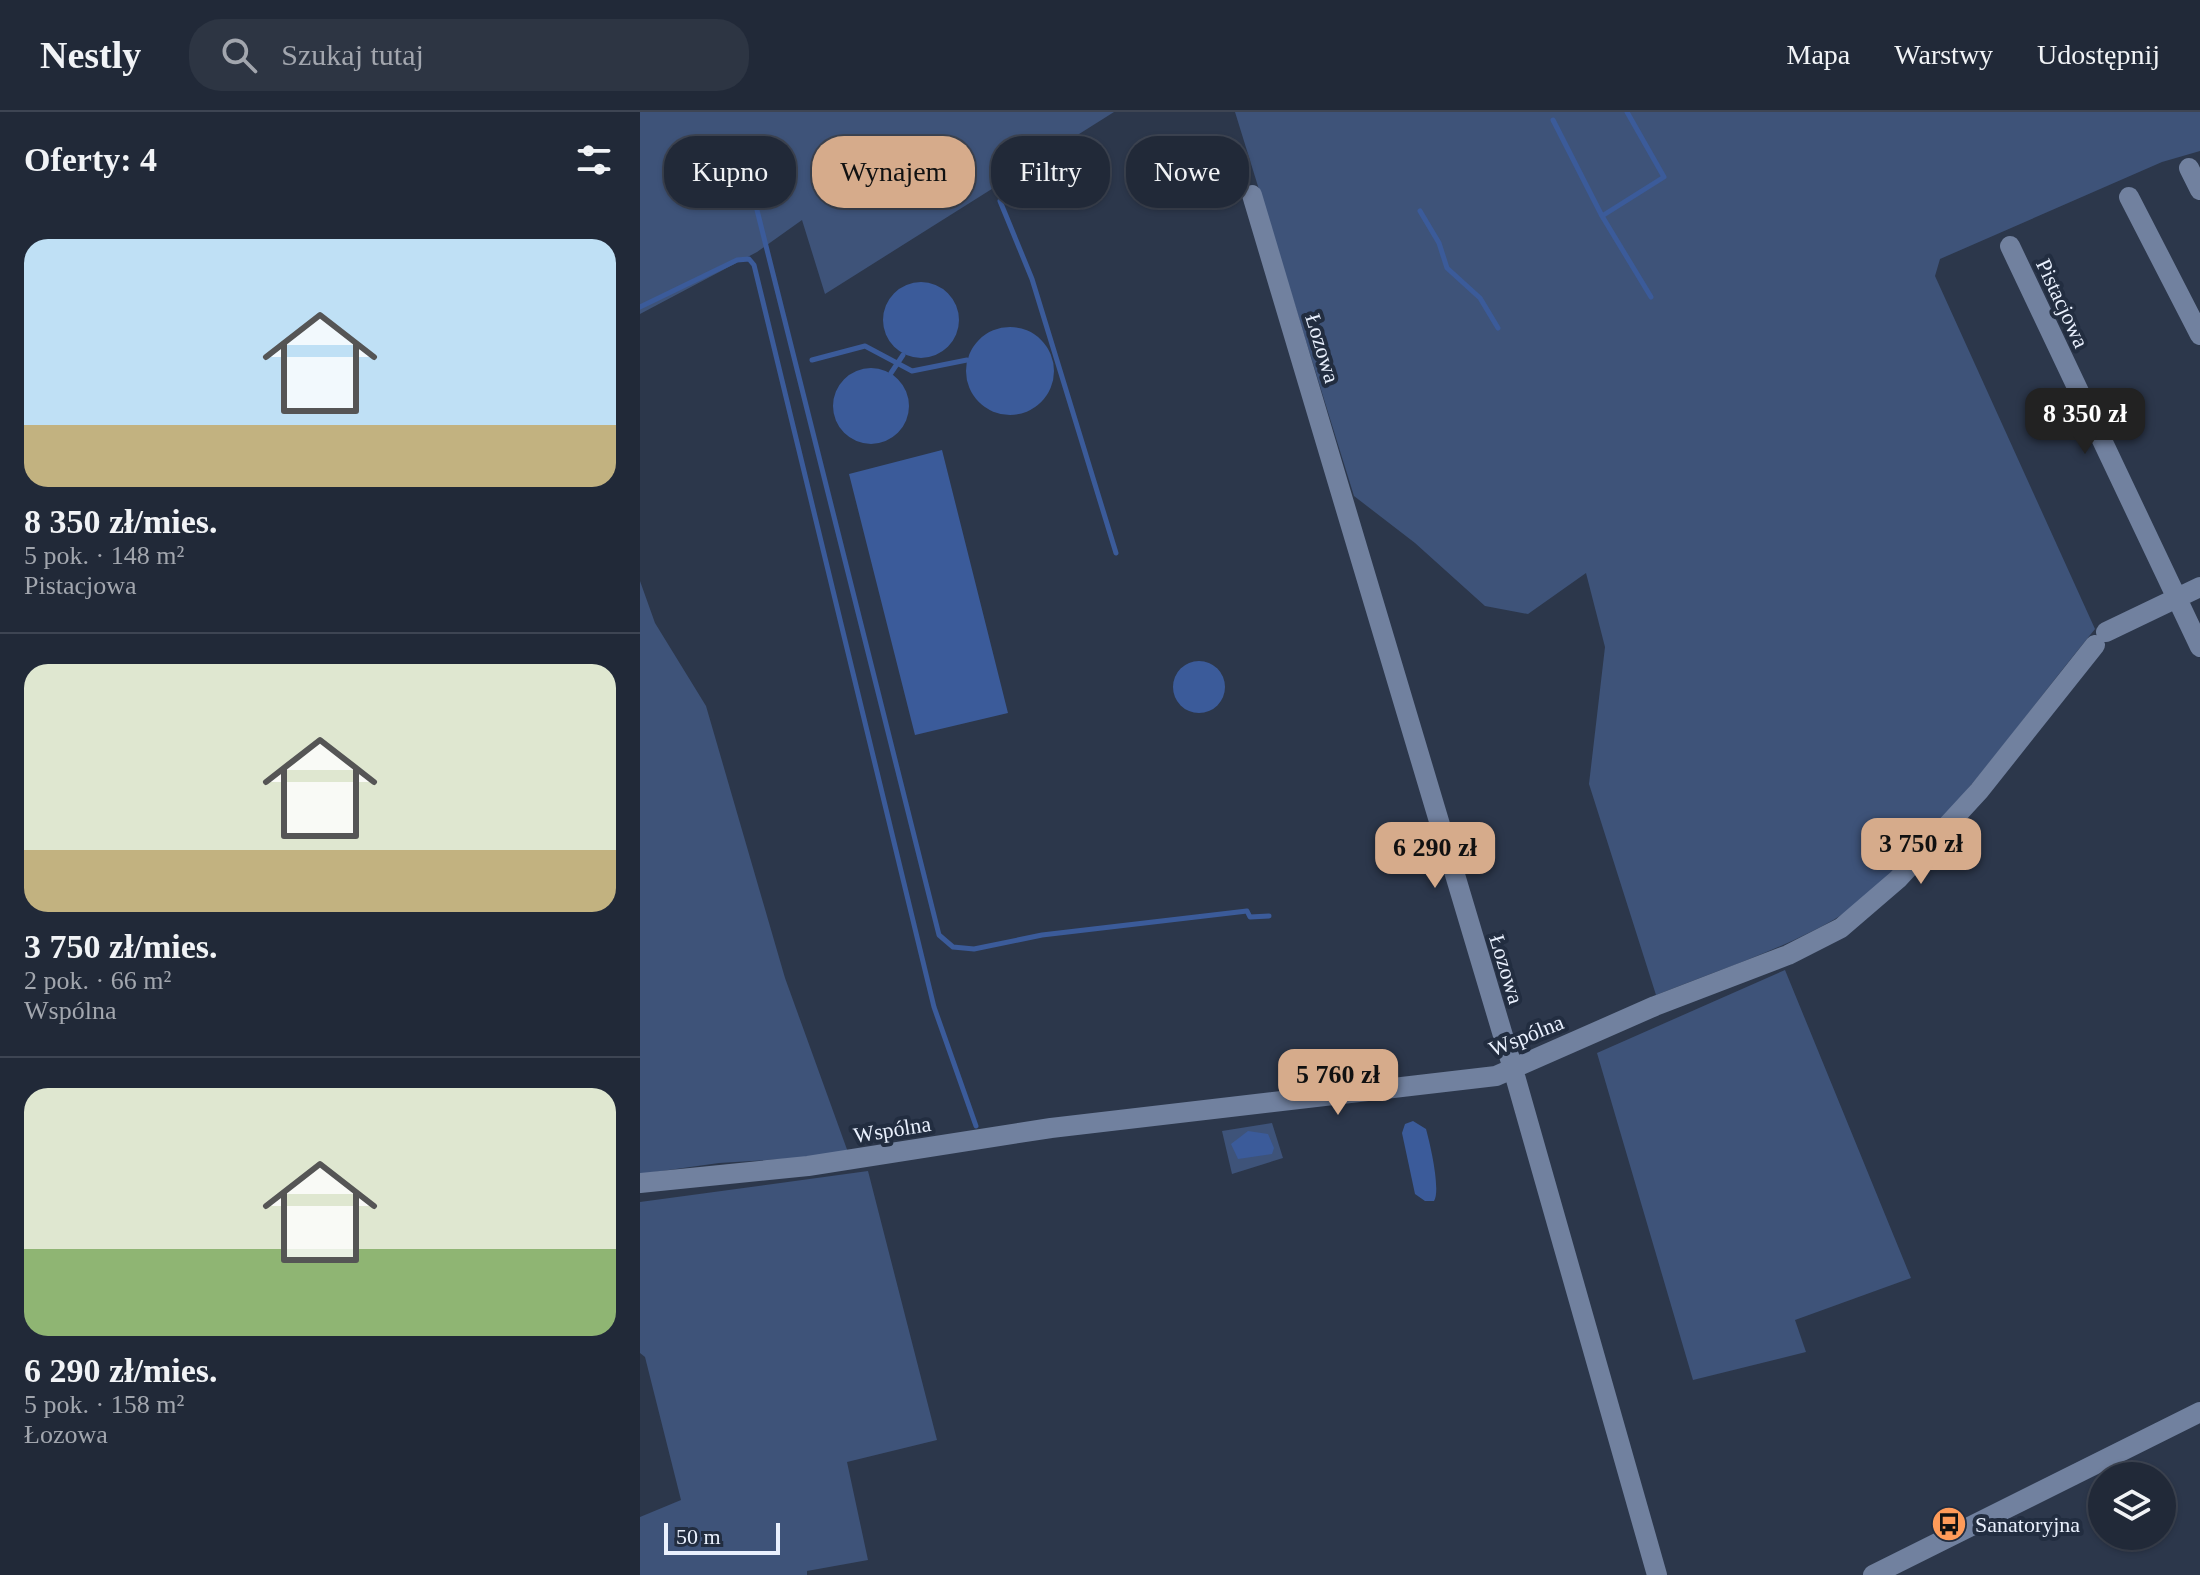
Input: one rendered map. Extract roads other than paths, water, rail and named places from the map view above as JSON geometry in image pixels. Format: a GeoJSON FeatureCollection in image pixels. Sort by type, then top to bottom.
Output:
{"type":"FeatureCollection","features":[{"type":"Feature","properties":{"kind":"street"},"geometry":{"type":"LineString","coordinates":[[2189,168],[2200,190]]}},
{"type":"Feature","properties":{"kind":"street","name":"Łozowa"},"geometry":{"type":"LineString","coordinates":[[1252,195],[1513,1069],[1657,1575]]}},
{"type":"Feature","properties":{"kind":"street"},"geometry":{"type":"LineString","coordinates":[[2129,197],[2200,335]]}},
{"type":"Feature","properties":{"kind":"street","name":"Pistacjowa"},"geometry":{"type":"LineString","coordinates":[[2010,246],[2200,647]]}},
{"type":"Feature","properties":{"kind":"street"},"geometry":{"type":"LineString","coordinates":[[2176,598],[2200,587]]}},
{"type":"Feature","properties":{"kind":"street","name":"Wspólna"},"geometry":{"type":"LineString","coordinates":[[640,1183],[808,1166],[1051,1128],[1496,1076],[1655,1006],[1788,955],[1841,928],[1898,879],[1979,791],[2101,638],[2176,598]]}},
{"type":"Feature","properties":{"kind":"street"},"geometry":{"type":"LineString","coordinates":[[1873,1575],[2200,1412]]}},
{"type":"Feature","properties":{"kind":"waterway"},"geometry":{"type":"LineString","coordinates":[[1627,112],[1664,177],[1602,216],[1651,297]]}},
{"type":"Feature","properties":{"kind":"waterway"},"geometry":{"type":"LineString","coordinates":[[1553,120],[1602,216]]}},
{"type":"Feature","properties":{"kind":"waterway"},"geometry":{"type":"LineString","coordinates":[[1003,208],[1032,279],[1116,553]]}},
{"type":"Feature","properties":{"kind":"waterway"},"geometry":{"type":"LineString","coordinates":[[757,210],[939,935],[953,947],[974,949],[1042,935],[1247,911],[1250,917],[1269,916]]}},
{"type":"Feature","properties":{"kind":"waterway"},"geometry":{"type":"LineString","coordinates":[[1420,211],[1439,243],[1447,268],[1480,298],[1498,328]]}},
{"type":"Feature","properties":{"kind":"waterway"},"geometry":{"type":"LineString","coordinates":[[640,307],[737,260],[749,259],[754,265],[934,1007],[976,1126]]}},
{"type":"Feature","properties":{"kind":"waterway"},"geometry":{"type":"LineString","coordinates":[[812,360],[865,346],[912,371],[967,360]]}},
{"type":"Feature","properties":{"kind":"waterway"},"geometry":{"type":"LineString","coordinates":[[891,373],[903,355]]}},
{"type":"Feature","properties":{"kind":"place","name":"Sanatoryjna"},"geometry":{"type":"Point","coordinates":[1949,1524]}}]}
